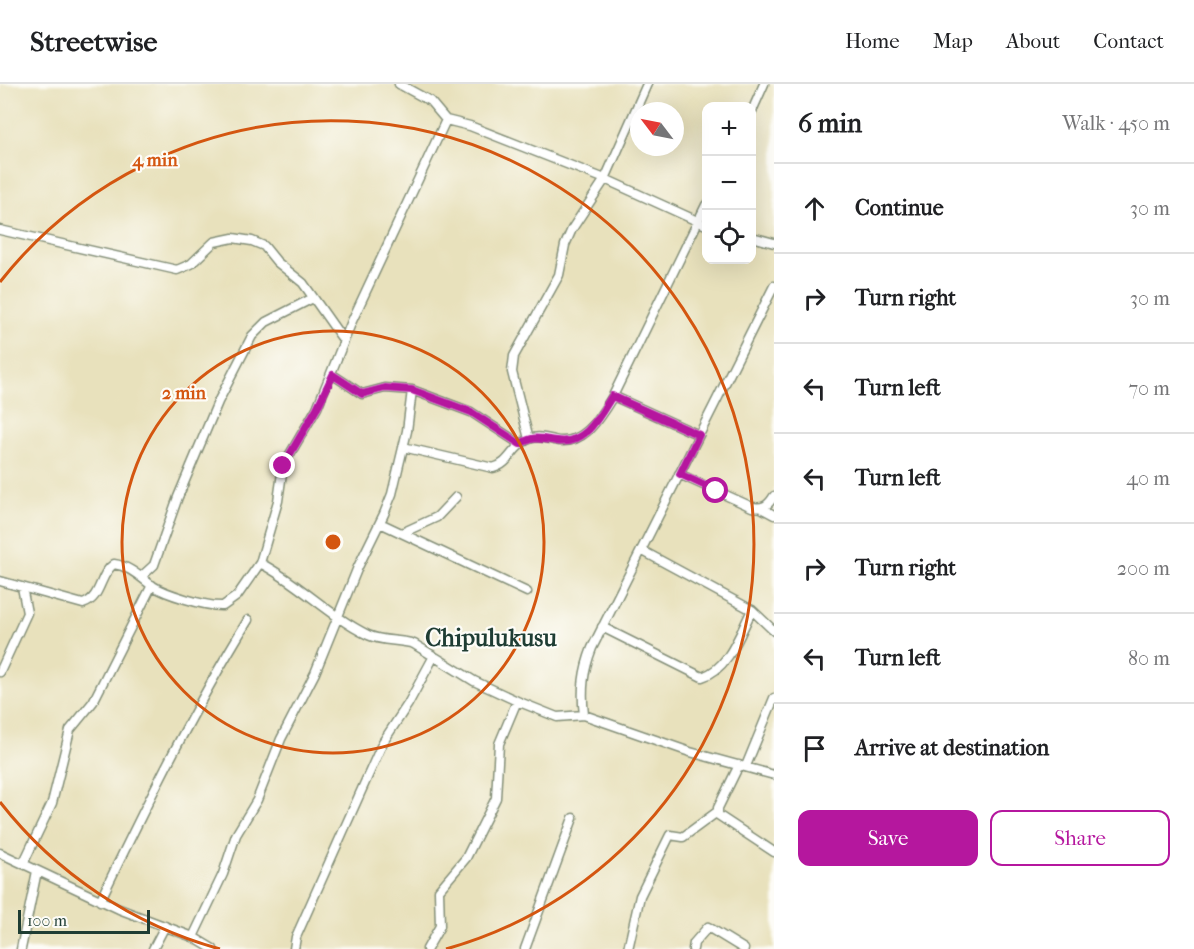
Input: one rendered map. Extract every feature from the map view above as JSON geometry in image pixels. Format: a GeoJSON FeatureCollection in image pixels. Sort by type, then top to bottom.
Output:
{"type":"FeatureCollection","features":[{"type":"Feature","properties":{"kind":"street"},"geometry":{"type":"LineString","coordinates":[[399,84],[430,101],[446,120],[471,126],[605,179],[702,223]]}},
{"type":"Feature","properties":{"kind":"street"},"geometry":{"type":"LineString","coordinates":[[529,439],[512,372],[514,356],[560,275],[572,229],[605,179],[647,84]]}},
{"type":"Feature","properties":{"kind":"street"},"geometry":{"type":"LineString","coordinates":[[756,102],[764,84]]}},
{"type":"Feature","properties":{"kind":"street"},"geometry":{"type":"LineString","coordinates":[[0,581],[83,604],[94,598],[104,577],[114,564],[142,576],[152,585],[174,595],[223,606],[237,596],[260,563],[278,501],[283,466],[317,408],[333,375],[344,341],[446,120]]}},
{"type":"Feature","properties":{"kind":"street"},"geometry":{"type":"LineString","coordinates":[[403,447],[493,468],[506,463],[520,444],[529,439],[538,436],[557,441],[578,439],[589,430],[612,396],[702,225]]}},
{"type":"Feature","properties":{"kind":"street"},"geometry":{"type":"LineString","coordinates":[[0,230],[177,270],[191,264],[214,242],[233,238],[252,241],[264,246],[283,267],[303,283],[344,341]]}},
{"type":"Feature","properties":{"kind":"street"},"geometry":{"type":"LineString","coordinates":[[756,238],[774,243]]}},
{"type":"Feature","properties":{"kind":"street"},"geometry":{"type":"LineString","coordinates":[[584,715],[581,689],[584,669],[602,627],[774,286]]}},
{"type":"Feature","properties":{"kind":"street"},"geometry":{"type":"LineString","coordinates":[[142,576],[154,565],[178,497],[218,402],[252,336],[266,322],[313,298]]}},
{"type":"Feature","properties":{"kind":"street"},"geometry":{"type":"LineString","coordinates":[[333,375],[362,394],[385,388],[412,390],[471,412],[520,444]]}},
{"type":"Feature","properties":{"kind":"street"},"geometry":{"type":"LineString","coordinates":[[193,937],[223,874],[236,835],[257,800],[281,739],[315,673],[337,616],[392,494],[403,447],[412,390]]}},
{"type":"Feature","properties":{"kind":"street"},"geometry":{"type":"LineString","coordinates":[[612,396],[699,435]]}},
{"type":"Feature","properties":{"kind":"street"},"geometry":{"type":"LineString","coordinates":[[680,474],[774,515]]}},
{"type":"Feature","properties":{"kind":"street"},"geometry":{"type":"LineString","coordinates":[[761,508],[770,504],[774,496]]}},
{"type":"Feature","properties":{"kind":"street"},"geometry":{"type":"LineString","coordinates":[[402,533],[437,517],[456,497]]}},
{"type":"Feature","properties":{"kind":"street"},"geometry":{"type":"LineString","coordinates":[[380,523],[526,592]]}},
{"type":"Feature","properties":{"kind":"street"},"geometry":{"type":"LineString","coordinates":[[641,550],[752,610],[774,631]]}},
{"type":"Feature","properties":{"kind":"street"},"geometry":{"type":"LineString","coordinates":[[260,563],[296,583],[337,616],[371,636],[401,639],[474,681],[517,701],[557,717],[584,715],[690,752],[774,775]]}},
{"type":"Feature","properties":{"kind":"street"},"geometry":{"type":"LineString","coordinates":[[23,864],[52,803],[70,730],[93,702],[152,585]]}},
{"type":"Feature","properties":{"kind":"street"},"geometry":{"type":"LineString","coordinates":[[0,672],[27,613],[22,587]]}},
{"type":"Feature","properties":{"kind":"street"},"geometry":{"type":"LineString","coordinates":[[602,627],[702,677],[718,669],[733,647],[752,610]]}},
{"type":"Feature","properties":{"kind":"street"},"geometry":{"type":"LineString","coordinates":[[100,900],[160,775],[210,683],[248,620]]}},
{"type":"Feature","properties":{"kind":"street"},"geometry":{"type":"LineString","coordinates":[[294,949],[296,937],[383,742],[408,704],[434,656]]}},
{"type":"Feature","properties":{"kind":"street"},"geometry":{"type":"LineString","coordinates":[[628,949],[640,897],[670,835],[682,837],[717,812],[743,766],[774,698]]}},
{"type":"Feature","properties":{"kind":"street"},"geometry":{"type":"LineString","coordinates":[[427,949],[440,926],[439,890],[466,858],[496,798],[499,744],[517,701]]}},
{"type":"Feature","properties":{"kind":"street"},"geometry":{"type":"LineString","coordinates":[[717,812],[774,852]]}},
{"type":"Feature","properties":{"kind":"street"},"geometry":{"type":"LineString","coordinates":[[525,949],[573,818]]}},
{"type":"Feature","properties":{"kind":"street"},"geometry":{"type":"LineString","coordinates":[[1,854],[100,900],[193,937],[213,949]]}},
{"type":"Feature","properties":{"kind":"street"},"geometry":{"type":"LineString","coordinates":[[21,949],[37,871]]}},
{"type":"Feature","properties":{"kind":"street"},"geometry":{"type":"LineString","coordinates":[[153,949],[165,926]]}},
{"type":"Feature","properties":{"kind":"street"},"geometry":{"type":"LineString","coordinates":[[693,949],[694,943],[708,927],[744,949]]}},
{"type":"Feature","properties":{"kind":"district","name":"Chipulukusu"},"geometry":{"type":"Point","coordinates":[491,638]}},
{"type":"Feature","properties":{"kind":"route"},"geometry":{"type":"LineString","coordinates":[[283,466],[317,408],[333,375],[362,394],[399,387],[459,406],[520,444],[538,436],[557,441],[578,439],[589,430],[612,396],[699,435],[680,474],[716,491]]}}]}
